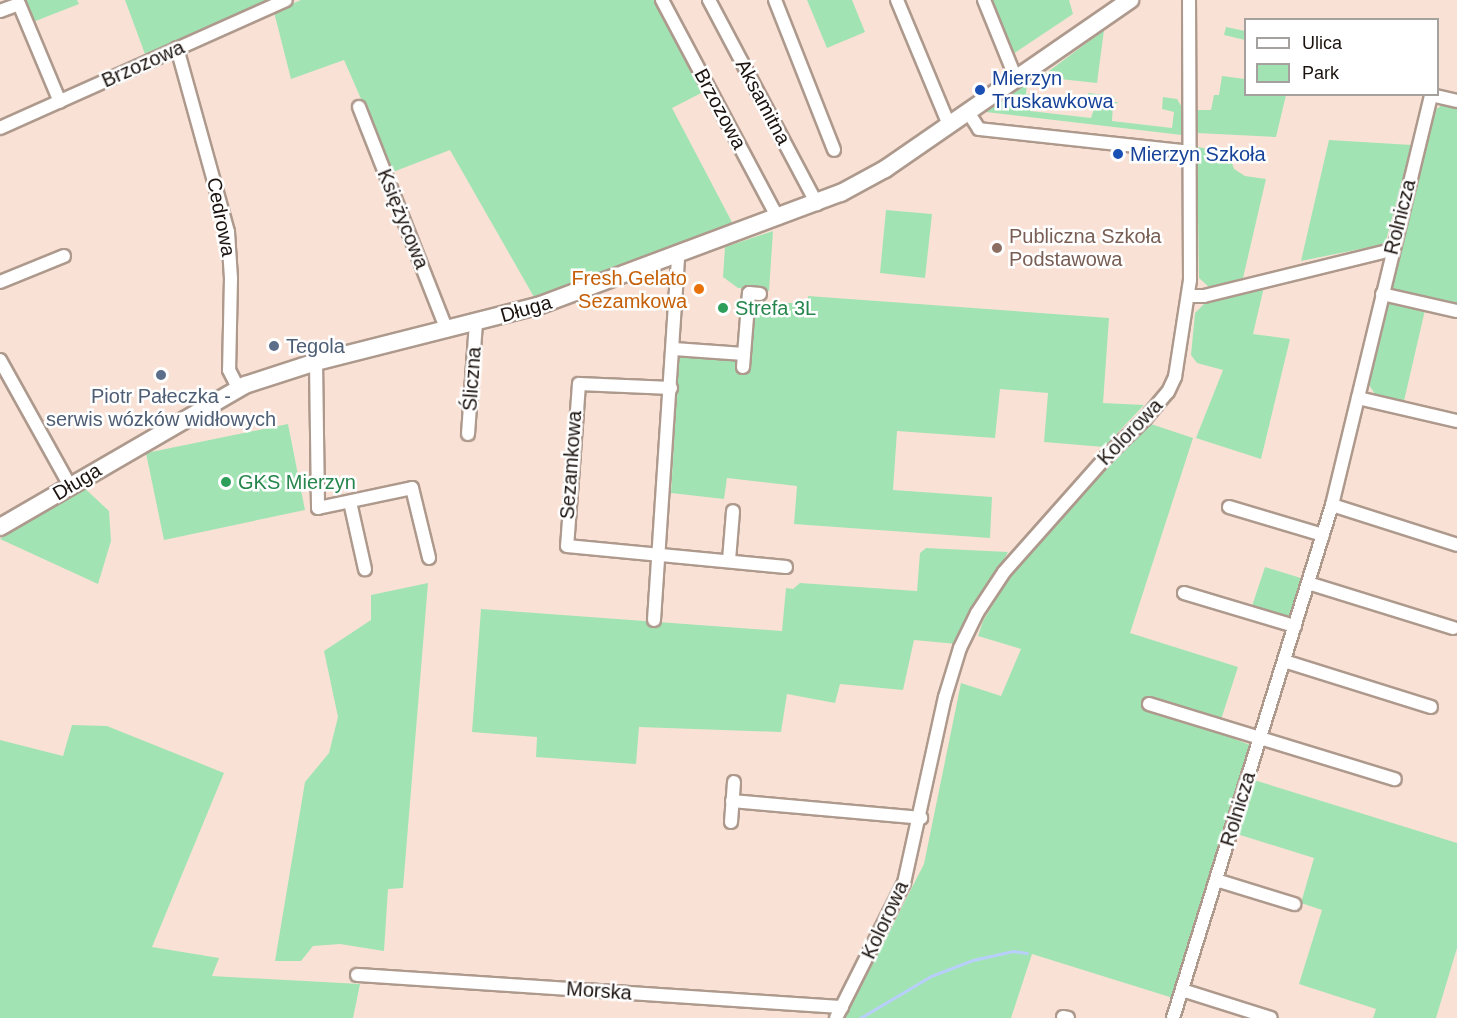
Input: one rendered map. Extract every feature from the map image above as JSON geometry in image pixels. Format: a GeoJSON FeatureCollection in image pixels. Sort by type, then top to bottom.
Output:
{"type":"FeatureCollection","features":[{"type":"Feature","properties":{"kind":"street","name":"Brzozowa"},"geometry":{"type":"LineString","coordinates":[[0,128],[286,0]]}},
{"type":"Feature","properties":{"kind":"street","name":"Brzozowa"},"geometry":{"type":"LineString","coordinates":[[662,0],[778,218]]}},
{"type":"Feature","properties":{"kind":"street","name":"Aksamitna"},"geometry":{"type":"LineString","coordinates":[[709,0],[817,204]]}},
{"type":"Feature","properties":{"kind":"street"},"geometry":{"type":"LineString","coordinates":[[775,0],[834,150]]}},
{"type":"Feature","properties":{"kind":"street"},"geometry":{"type":"LineString","coordinates":[[897,0],[949,125]]}},
{"type":"Feature","properties":{"kind":"street"},"geometry":{"type":"LineString","coordinates":[[984,0],[1016,79]]}},
{"type":"Feature","properties":{"kind":"street","name":"Długa"},"geometry":{"type":"LineString","coordinates":[[0,527],[238,388],[316,362],[476,323],[568,296],[817,204],[874,175],[1130,0]]}},
{"type":"Feature","properties":{"kind":"street","name":"Kolorowa"},"geometry":{"type":"LineString","coordinates":[[839,1012],[904,883],[921,818],[945,697],[960,648],[977,613],[1004,572],[1062,504],[1168,392],[1175,377],[1188,296],[1189,0]]}},
{"type":"Feature","properties":{"kind":"street"},"geometry":{"type":"LineString","coordinates":[[0,11],[18,2],[60,102]]}},
{"type":"Feature","properties":{"kind":"street","name":"Cedrowa"},"geometry":{"type":"LineString","coordinates":[[177,48],[228,232],[231,278],[229,370],[238,388]]}},
{"type":"Feature","properties":{"kind":"street","name":"Rolnicza"},"geometry":{"type":"LineString","coordinates":[[1173,1018],[1332,505],[1391,250],[1431,96]]}},
{"type":"Feature","properties":{"kind":"street","name":"Rolnicza"},"geometry":{"type":"LineString","coordinates":[[1435,96],[1457,101]]}},
{"type":"Feature","properties":{"kind":"street","name":"Księżycowa"},"geometry":{"type":"LineString","coordinates":[[359,107],[447,330]]}},
{"type":"Feature","properties":{"kind":"street"},"geometry":{"type":"LineString","coordinates":[[968,112],[979,129],[1190,152]]}},
{"type":"Feature","properties":{"kind":"street"},"geometry":{"type":"LineString","coordinates":[[1188,296],[1204,296],[1391,250]]}},
{"type":"Feature","properties":{"kind":"street"},"geometry":{"type":"LineString","coordinates":[[654,620],[674,349],[678,255]]}},
{"type":"Feature","properties":{"kind":"street"},"geometry":{"type":"LineString","coordinates":[[0,282],[64,256]]}},
{"type":"Feature","properties":{"kind":"street"},"geometry":{"type":"LineString","coordinates":[[674,349],[744,361],[748,293],[760,294]]}},
{"type":"Feature","properties":{"kind":"street"},"geometry":{"type":"LineString","coordinates":[[1382,294],[1457,311]]}},
{"type":"Feature","properties":{"kind":"street","name":"Śliczna"},"geometry":{"type":"LineString","coordinates":[[468,434],[476,323]]}},
{"type":"Feature","properties":{"kind":"street"},"geometry":{"type":"LineString","coordinates":[[0,360],[70,486]]}},
{"type":"Feature","properties":{"kind":"street"},"geometry":{"type":"LineString","coordinates":[[316,362],[318,508],[412,488],[429,558]]}},
{"type":"Feature","properties":{"kind":"street","name":"Sezamkowa"},"geometry":{"type":"LineString","coordinates":[[671,388],[586,382],[579,384],[576,390],[567,546],[786,567]]}},
{"type":"Feature","properties":{"kind":"street"},"geometry":{"type":"LineString","coordinates":[[1358,398],[1457,421]]}},
{"type":"Feature","properties":{"kind":"street"},"geometry":{"type":"LineString","coordinates":[[350,502],[365,569]]}},
{"type":"Feature","properties":{"kind":"street"},"geometry":{"type":"LineString","coordinates":[[1332,505],[1457,544]]}},
{"type":"Feature","properties":{"kind":"street"},"geometry":{"type":"LineString","coordinates":[[1228,507],[1323,535]]}},
{"type":"Feature","properties":{"kind":"street"},"geometry":{"type":"LineString","coordinates":[[729,560],[733,511]]}},
{"type":"Feature","properties":{"kind":"street"},"geometry":{"type":"LineString","coordinates":[[1308,583],[1453,628]]}},
{"type":"Feature","properties":{"kind":"street"},"geometry":{"type":"LineString","coordinates":[[1184,593],[1295,626]]}},
{"type":"Feature","properties":{"kind":"street"},"geometry":{"type":"LineString","coordinates":[[1284,661],[1431,707]]}},
{"type":"Feature","properties":{"kind":"street"},"geometry":{"type":"LineString","coordinates":[[1149,704],[1395,780]]}},
{"type":"Feature","properties":{"kind":"street"},"geometry":{"type":"LineString","coordinates":[[730,822],[734,782]]}},
{"type":"Feature","properties":{"kind":"street"},"geometry":{"type":"LineString","coordinates":[[732,801],[921,818]]}},
{"type":"Feature","properties":{"kind":"street"},"geometry":{"type":"LineString","coordinates":[[1216,880],[1294,904]]}},
{"type":"Feature","properties":{"kind":"street","name":"Morska"},"geometry":{"type":"LineString","coordinates":[[357,975],[839,1012]]}},
{"type":"Feature","properties":{"kind":"street"},"geometry":{"type":"LineString","coordinates":[[1182,990],[1271,1018]]}},
{"type":"Feature","properties":{"kind":"green space"},"geometry":{"type":"Polygon","coordinates":[[[24,0],[77,0],[79,4],[33,22],[24,0]]]}},
{"type":"Feature","properties":{"kind":"green space"},"geometry":{"type":"Polygon","coordinates":[[[125,0],[268,0],[145,54],[125,0]]]}},
{"type":"Feature","properties":{"kind":"green space"},"geometry":{"type":"Polygon","coordinates":[[[301,0],[667,0],[713,87],[672,108],[734,226],[534,297],[450,150],[393,172],[344,60],[291,79],[274,12],[301,0]]]}},
{"type":"Feature","properties":{"kind":"green space"},"geometry":{"type":"Polygon","coordinates":[[[807,0],[852,0],[865,32],[827,48],[807,0]]]}},
{"type":"Feature","properties":{"kind":"green space"},"geometry":{"type":"Polygon","coordinates":[[[991,0],[1069,0],[1073,14],[1010,56],[991,0]]]}},
{"type":"Feature","properties":{"kind":"green space"},"geometry":{"type":"Polygon","coordinates":[[[1226,27],[1244,31],[1244,40],[1224,35],[1226,27]]]}},
{"type":"Feature","properties":{"kind":"green space"},"geometry":{"type":"Polygon","coordinates":[[[1104,30],[1097,83],[1041,77],[1104,30]]]}},
{"type":"Feature","properties":{"kind":"green space"},"geometry":{"type":"Polygon","coordinates":[[[1222,76],[1244,79],[1244,96],[1286,96],[1276,137],[1197,133],[1196,110],[1211,110],[1214,95],[1219,95],[1222,76]]]}},
{"type":"Feature","properties":{"kind":"green space"},"geometry":{"type":"Polygon","coordinates":[[[1027,84],[1026,94],[1032,95],[1030,111],[1091,118],[1094,109],[1093,103],[1087,102],[1088,93],[1114,96],[1114,102],[1119,102],[1113,105],[1112,121],[1172,128],[1174,112],[1162,109],[1163,97],[1177,99],[1183,109],[1182,135],[986,112],[1027,84]]]}},
{"type":"Feature","properties":{"kind":"green space"},"geometry":{"type":"Polygon","coordinates":[[[1445,103],[1457,106],[1457,304],[1428,297],[1404,401],[1375,394],[1369,385],[1432,112],[1445,103]]]}},
{"type":"Feature","properties":{"kind":"green space"},"geometry":{"type":"Polygon","coordinates":[[[1329,140],[1412,145],[1385,244],[1301,261],[1329,140]]]}},
{"type":"Feature","properties":{"kind":"green space"},"geometry":{"type":"Polygon","coordinates":[[[1197,147],[1209,149],[1219,159],[1230,157],[1234,169],[1245,176],[1266,179],[1243,278],[1209,287],[1199,278],[1197,147]]]}},
{"type":"Feature","properties":{"kind":"green space"},"geometry":{"type":"Polygon","coordinates":[[[886,210],[932,214],[925,278],[880,273],[886,210]]]}},
{"type":"Feature","properties":{"kind":"green space"},"geometry":{"type":"Polygon","coordinates":[[[773,231],[769,291],[738,288],[723,277],[725,247],[773,231]]]}},
{"type":"Feature","properties":{"kind":"green space"},"geometry":{"type":"Polygon","coordinates":[[[1264,287],[1253,334],[1290,339],[1261,459],[1196,438],[1223,370],[1197,363],[1191,355],[1195,313],[1206,302],[1264,287]]]}},
{"type":"Feature","properties":{"kind":"green space"},"geometry":{"type":"Polygon","coordinates":[[[808,296],[1109,318],[1103,403],[1144,405],[1104,447],[1044,442],[1048,393],[1000,389],[995,438],[897,431],[893,490],[992,497],[990,538],[794,524],[797,486],[727,478],[724,499],[671,493],[679,356],[748,361],[752,301],[808,304],[808,296]]]}},
{"type":"Feature","properties":{"kind":"green space","name":"GKS Mierzyn"},"geometry":{"type":"Polygon","coordinates":[[[288,424],[305,510],[164,540],[146,453],[288,424]]]}},
{"type":"Feature","properties":{"kind":"green space"},"geometry":{"type":"Polygon","coordinates":[[[1151,424],[1193,438],[1130,633],[1238,667],[1217,732],[1250,745],[1173,998],[1032,954],[1011,1018],[845,1018],[924,864],[961,683],[1001,696],[1021,649],[978,636],[983,621],[1008,579],[1124,448],[1151,424]]]}},
{"type":"Feature","properties":{"kind":"green space"},"geometry":{"type":"Polygon","coordinates":[[[80,484],[109,511],[111,541],[98,584],[0,539],[80,484]]]}},
{"type":"Feature","properties":{"kind":"green space"},"geometry":{"type":"Polygon","coordinates":[[[926,548],[1008,552],[957,644],[914,640],[903,690],[840,684],[835,703],[787,694],[781,732],[639,727],[636,764],[536,757],[537,737],[472,732],[481,609],[782,631],[786,588],[793,589],[800,583],[917,591],[920,553],[926,548]]]}},
{"type":"Feature","properties":{"kind":"green space"},"geometry":{"type":"Polygon","coordinates":[[[1265,567],[1304,579],[1290,620],[1251,609],[1265,567]]]}},
{"type":"Feature","properties":{"kind":"green space"},"geometry":{"type":"Polygon","coordinates":[[[428,583],[403,888],[388,889],[384,951],[340,944],[313,946],[301,961],[275,961],[305,782],[329,753],[338,717],[324,651],[371,620],[371,595],[428,583]]]}},
{"type":"Feature","properties":{"kind":"green space"},"geometry":{"type":"Polygon","coordinates":[[[72,725],[107,726],[224,773],[152,947],[219,958],[212,976],[360,984],[353,1018],[0,1018],[0,740],[63,756],[72,725]]]}},
{"type":"Feature","properties":{"kind":"green space"},"geometry":{"type":"Polygon","coordinates":[[[1254,780],[1457,843],[1457,948],[1436,1018],[1373,1018],[1376,1009],[1299,984],[1322,910],[1301,903],[1314,858],[1237,834],[1254,780]]]}},
{"type":"Feature","properties":{"kind":"waterway"},"geometry":{"type":"LineString","coordinates":[[860,1018],[931,976],[973,960],[1013,951],[1027,953]]}},
{"type":"Feature","properties":{"kind":"place","name":"Mierzyn Truskawkowa"},"geometry":{"type":"Point","coordinates":[980,90]}},
{"type":"Feature","properties":{"kind":"place","name":"Mierzyn Szkoła"},"geometry":{"type":"Point","coordinates":[1118,154]}},
{"type":"Feature","properties":{"kind":"place","name":"Publiczna Szkoła Podstawowa"},"geometry":{"type":"Point","coordinates":[997,248]}},
{"type":"Feature","properties":{"kind":"place","name":"Fresh Gelato Sezamkowa"},"geometry":{"type":"Point","coordinates":[699,289]}},
{"type":"Feature","properties":{"kind":"place","name":"Strefa 3L"},"geometry":{"type":"Point","coordinates":[723,308]}},
{"type":"Feature","properties":{"kind":"place","name":"Tegola"},"geometry":{"type":"Point","coordinates":[274,346]}},
{"type":"Feature","properties":{"kind":"place","name":"Piotr Pałeczka - serwis wózków widłowych"},"geometry":{"type":"Point","coordinates":[161,375]}},
{"type":"Feature","properties":{"kind":"place","name":"GKS Mierzyn"},"geometry":{"type":"Point","coordinates":[226,482]}}]}
